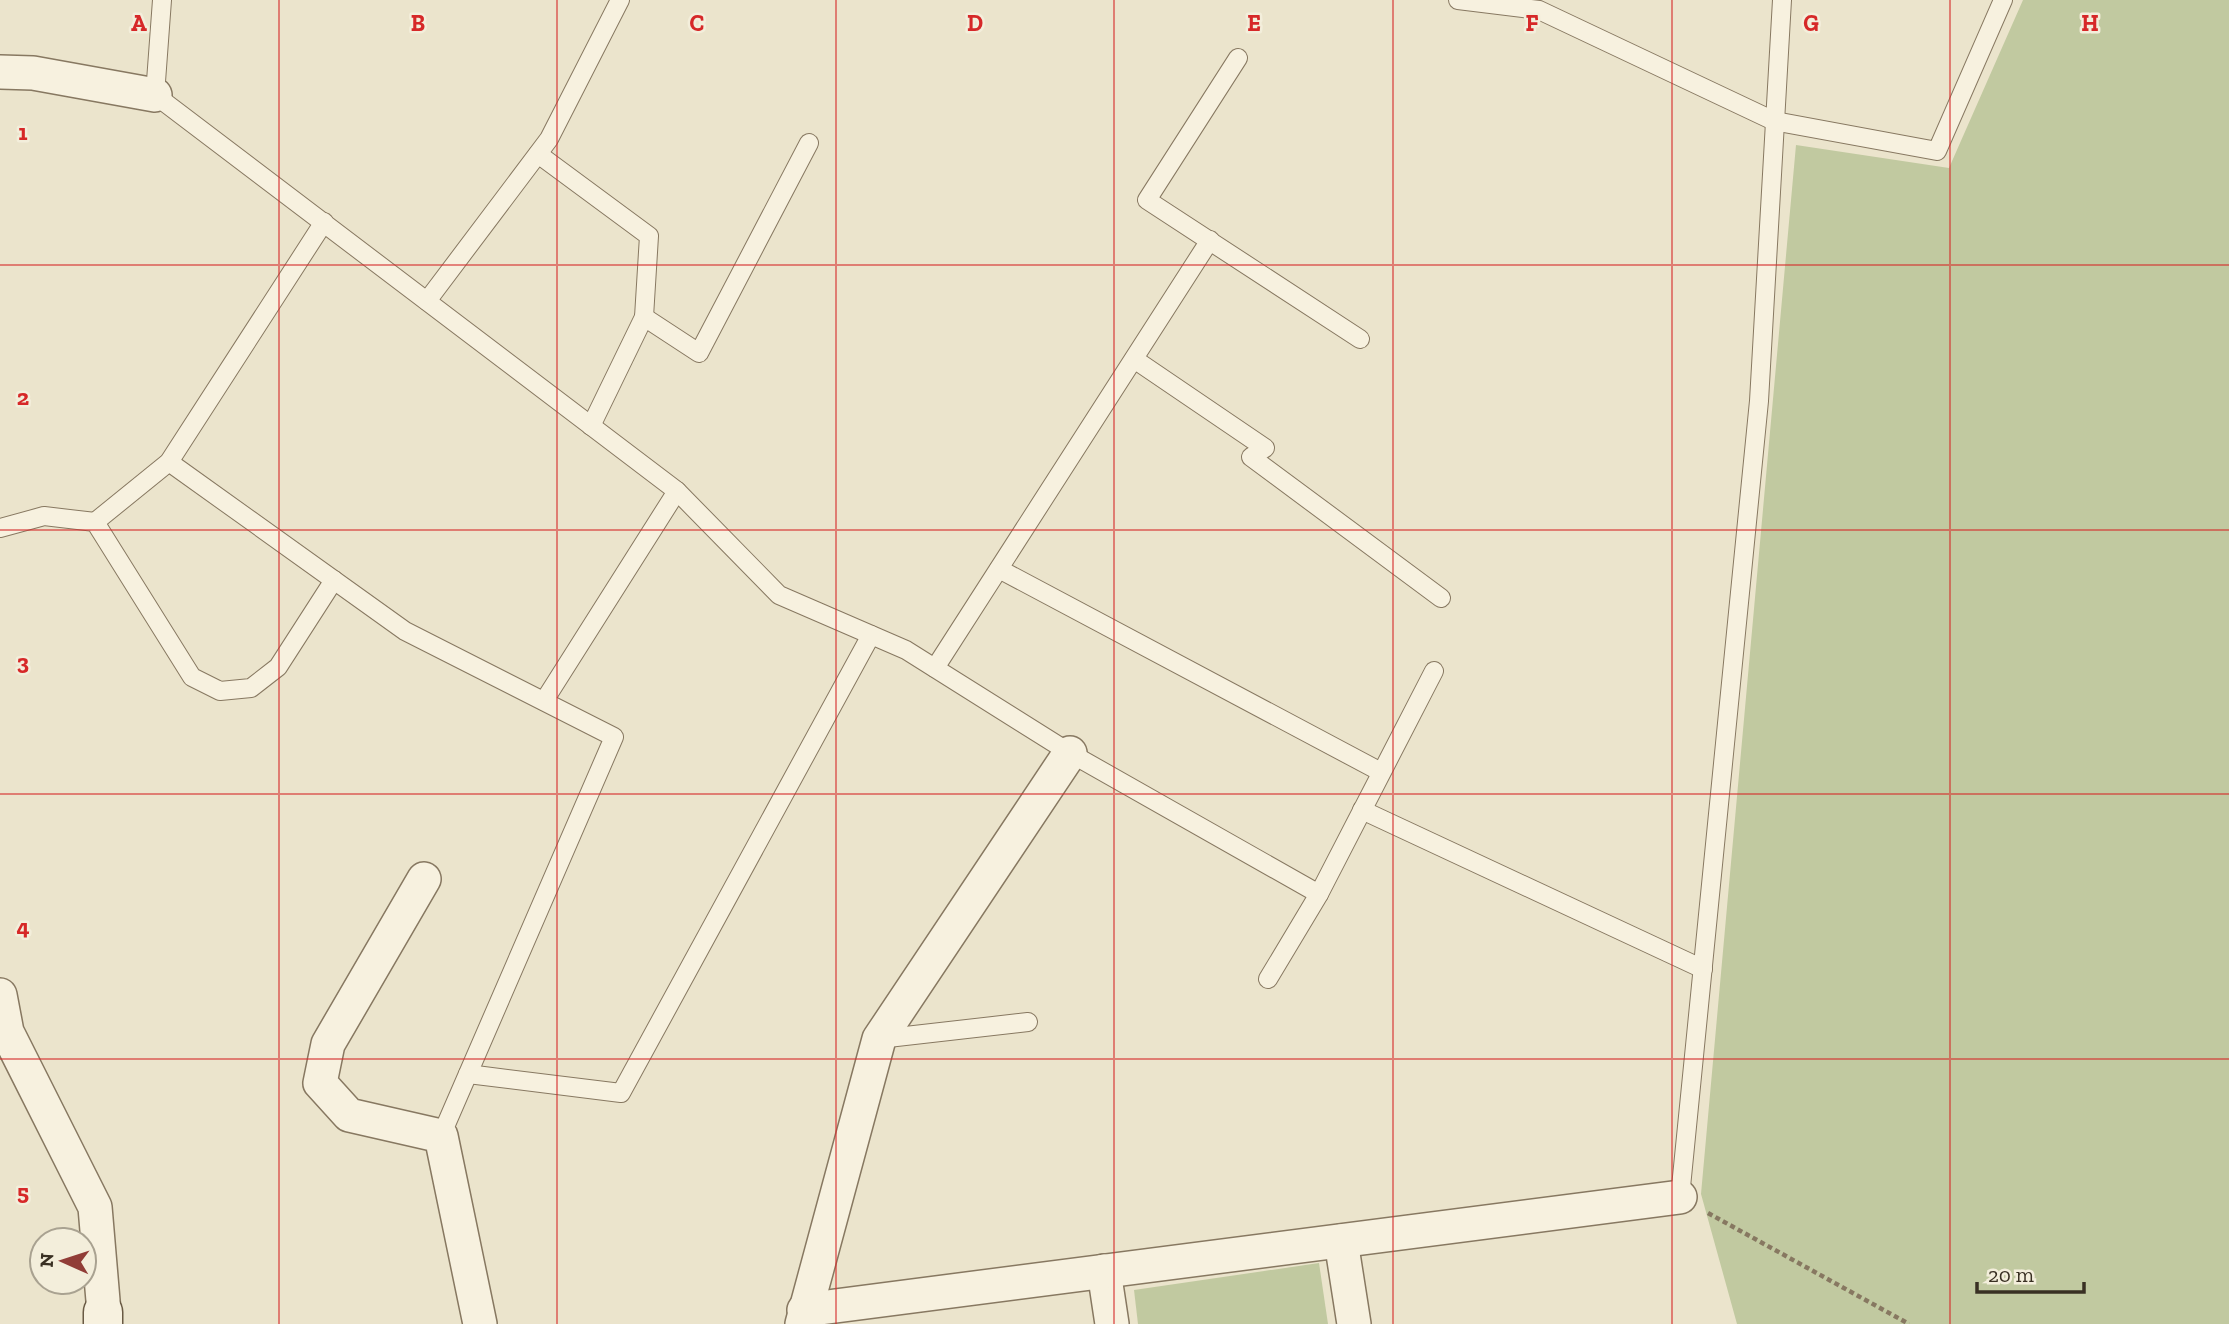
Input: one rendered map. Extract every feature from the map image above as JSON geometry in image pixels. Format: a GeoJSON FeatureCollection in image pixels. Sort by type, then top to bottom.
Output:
{"type":"FeatureCollection","features":[{"type":"Feature","properties":{"kind":"street"},"geometry":{"type":"LineString","coordinates":[[0,72],[33,73],[155,95]]}},
{"type":"Feature","properties":{"kind":"street"},"geometry":{"type":"LineString","coordinates":[[1070,754],[879,1039],[803,1317],[1104,1271],[1680,1197]]}},
{"type":"Feature","properties":{"kind":"street"},"geometry":{"type":"LineString","coordinates":[[424,878],[328,1044],[320,1083],[349,1115],[441,1136],[480,1324]]}},
{"type":"Feature","properties":{"kind":"street"},"geometry":{"type":"LineString","coordinates":[[0,995],[7,1031],[95,1207],[103,1320]]}},
{"type":"Feature","properties":{"kind":"street"},"geometry":{"type":"LineString","coordinates":[[1341,1241],[1354,1324]]}},
{"type":"Feature","properties":{"kind":"street"},"geometry":{"type":"LineString","coordinates":[[1104,1271],[1112,1324]]}},
{"type":"Feature","properties":{"kind":"lane"},"geometry":{"type":"LineString","coordinates":[[162,0],[155,95],[677,491],[779,595],[906,650],[1070,754],[1319,894]]}},
{"type":"Feature","properties":{"kind":"lane"},"geometry":{"type":"LineString","coordinates":[[427,300],[549,139],[620,0]]}},
{"type":"Feature","properties":{"kind":"lane"},"geometry":{"type":"LineString","coordinates":[[1458,0],[1539,10],[1773,121],[1937,150],[2003,0]]}},
{"type":"Feature","properties":{"kind":"lane"},"geometry":{"type":"LineString","coordinates":[[1680,1197],[1759,401],[1782,0]]}},
{"type":"Feature","properties":{"kind":"lane"},"geometry":{"type":"LineString","coordinates":[[1238,58],[1147,200],[1360,339]]}},
{"type":"Feature","properties":{"kind":"lane"},"geometry":{"type":"LineString","coordinates":[[644,317],[699,353],[809,143]]}},
{"type":"Feature","properties":{"kind":"lane"},"geometry":{"type":"LineString","coordinates":[[538,154],[649,236],[644,317],[591,426]]}},
{"type":"Feature","properties":{"kind":"lane"},"geometry":{"type":"LineString","coordinates":[[0,528],[44,516],[95,522],[169,462],[324,222]]}},
{"type":"Feature","properties":{"kind":"lane"},"geometry":{"type":"LineString","coordinates":[[935,668],[1210,240]]}},
{"type":"Feature","properties":{"kind":"lane"},"geometry":{"type":"LineString","coordinates":[[1133,359],[1265,448],[1251,457],[1441,598]]}},
{"type":"Feature","properties":{"kind":"lane"},"geometry":{"type":"LineString","coordinates":[[169,462],[405,631],[614,737],[441,1136]]}},
{"type":"Feature","properties":{"kind":"lane"},"geometry":{"type":"LineString","coordinates":[[544,701],[677,491]]}},
{"type":"Feature","properties":{"kind":"lane"},"geometry":{"type":"LineString","coordinates":[[95,522],[192,677],[219,691],[251,688],[278,667],[334,580]]}},
{"type":"Feature","properties":{"kind":"lane"},"geometry":{"type":"LineString","coordinates":[[999,569],[1381,772]]}},
{"type":"Feature","properties":{"kind":"lane"},"geometry":{"type":"LineString","coordinates":[[468,1074],[621,1093],[871,635]]}},
{"type":"Feature","properties":{"kind":"lane"},"geometry":{"type":"LineString","coordinates":[[1268,979],[1319,894],[1434,671]]}},
{"type":"Feature","properties":{"kind":"lane"},"geometry":{"type":"LineString","coordinates":[[1362,810],[1703,969]]}},
{"type":"Feature","properties":{"kind":"lane"},"geometry":{"type":"LineString","coordinates":[[879,1039],[1028,1022]]}},
{"type":"Feature","properties":{"kind":"path"},"geometry":{"type":"LineString","coordinates":[[1680,1197],[1909,1324]]}},
{"type":"Feature","properties":{"kind":"green space"},"geometry":{"type":"Polygon","coordinates":[[[2023,0],[2229,0],[2229,1324],[1737,1324],[1701,1194],[1796,145],[1949,168],[2023,0]]]}},
{"type":"Feature","properties":{"kind":"green space"},"geometry":{"type":"Polygon","coordinates":[[[1319,1263],[1328,1324],[1138,1324],[1134,1290],[1319,1263]]]}}]}
